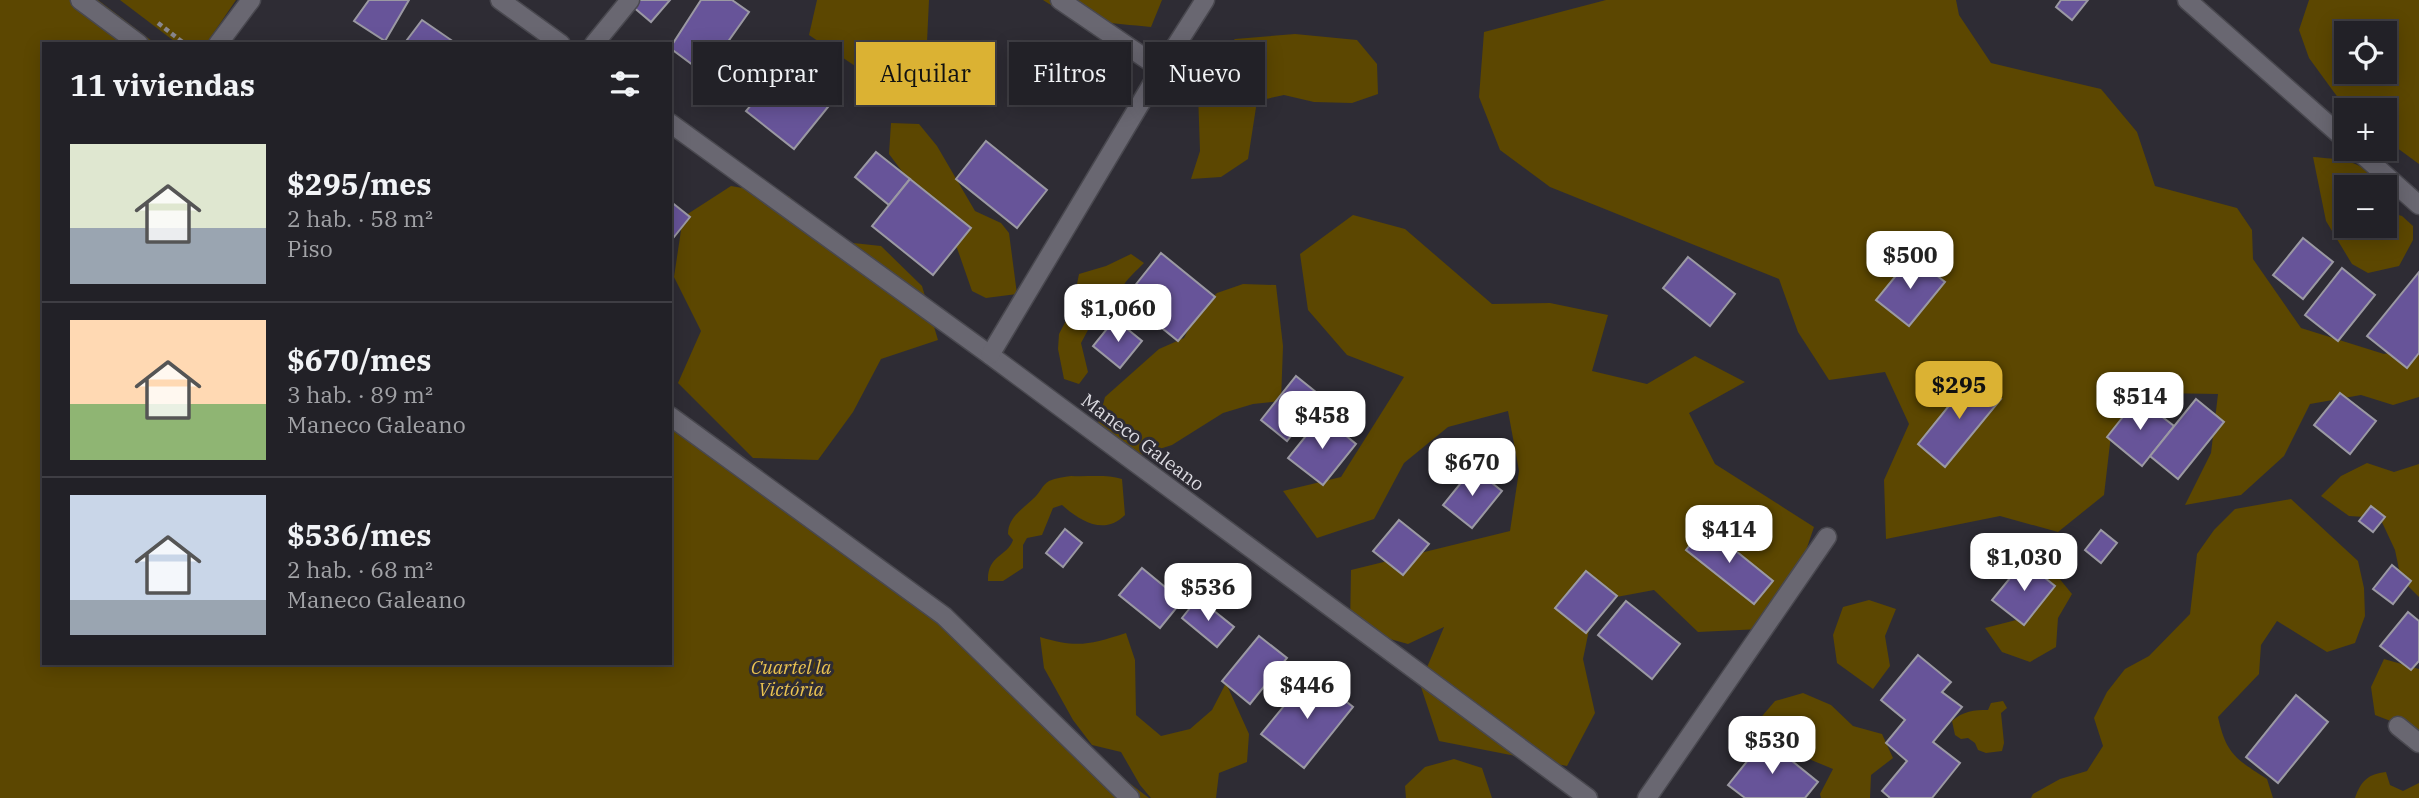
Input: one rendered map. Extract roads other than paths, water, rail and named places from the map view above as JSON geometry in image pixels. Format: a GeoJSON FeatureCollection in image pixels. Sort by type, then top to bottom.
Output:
{"type":"FeatureCollection","features":[{"type":"Feature","properties":{"kind":"street"},"geometry":{"type":"LineString","coordinates":[[80,0],[136,42]]}},
{"type":"Feature","properties":{"kind":"street"},"geometry":{"type":"LineString","coordinates":[[220,42],[251,0]]}},
{"type":"Feature","properties":{"kind":"street"},"geometry":{"type":"LineString","coordinates":[[500,0],[558,42]]}},
{"type":"Feature","properties":{"kind":"street"},"geometry":{"type":"LineString","coordinates":[[596,42],[630,0]]}},
{"type":"Feature","properties":{"kind":"street"},"geometry":{"type":"LineString","coordinates":[[1060,0],[1145,58]]}},
{"type":"Feature","properties":{"kind":"street"},"geometry":{"type":"LineString","coordinates":[[1178,42],[1205,0]]}},
{"type":"Feature","properties":{"kind":"street"},"geometry":{"type":"LineString","coordinates":[[2188,0],[2334,129]]}},
{"type":"Feature","properties":{"kind":"street"},"geometry":{"type":"LineString","coordinates":[[990,355],[1145,96]]}},
{"type":"Feature","properties":{"kind":"street","name":"Maneco Galeano"},"geometry":{"type":"LineString","coordinates":[[672,124],[990,355],[1588,798]]}},
{"type":"Feature","properties":{"kind":"street"},"geometry":{"type":"LineString","coordinates":[[2370,161],[2419,205]]}},
{"type":"Feature","properties":{"kind":"street"},"geometry":{"type":"LineString","coordinates":[[672,417],[944,616],[1130,798]]}},
{"type":"Feature","properties":{"kind":"street"},"geometry":{"type":"LineString","coordinates":[[1647,798],[1826,537]]}},
{"type":"Feature","properties":{"kind":"street"},"geometry":{"type":"LineString","coordinates":[[2398,726],[2419,743]]}},
{"type":"Feature","properties":{"kind":"park label","name":"Cuartel la Victória"},"geometry":{"type":"Point","coordinates":[791,678]}}]}
